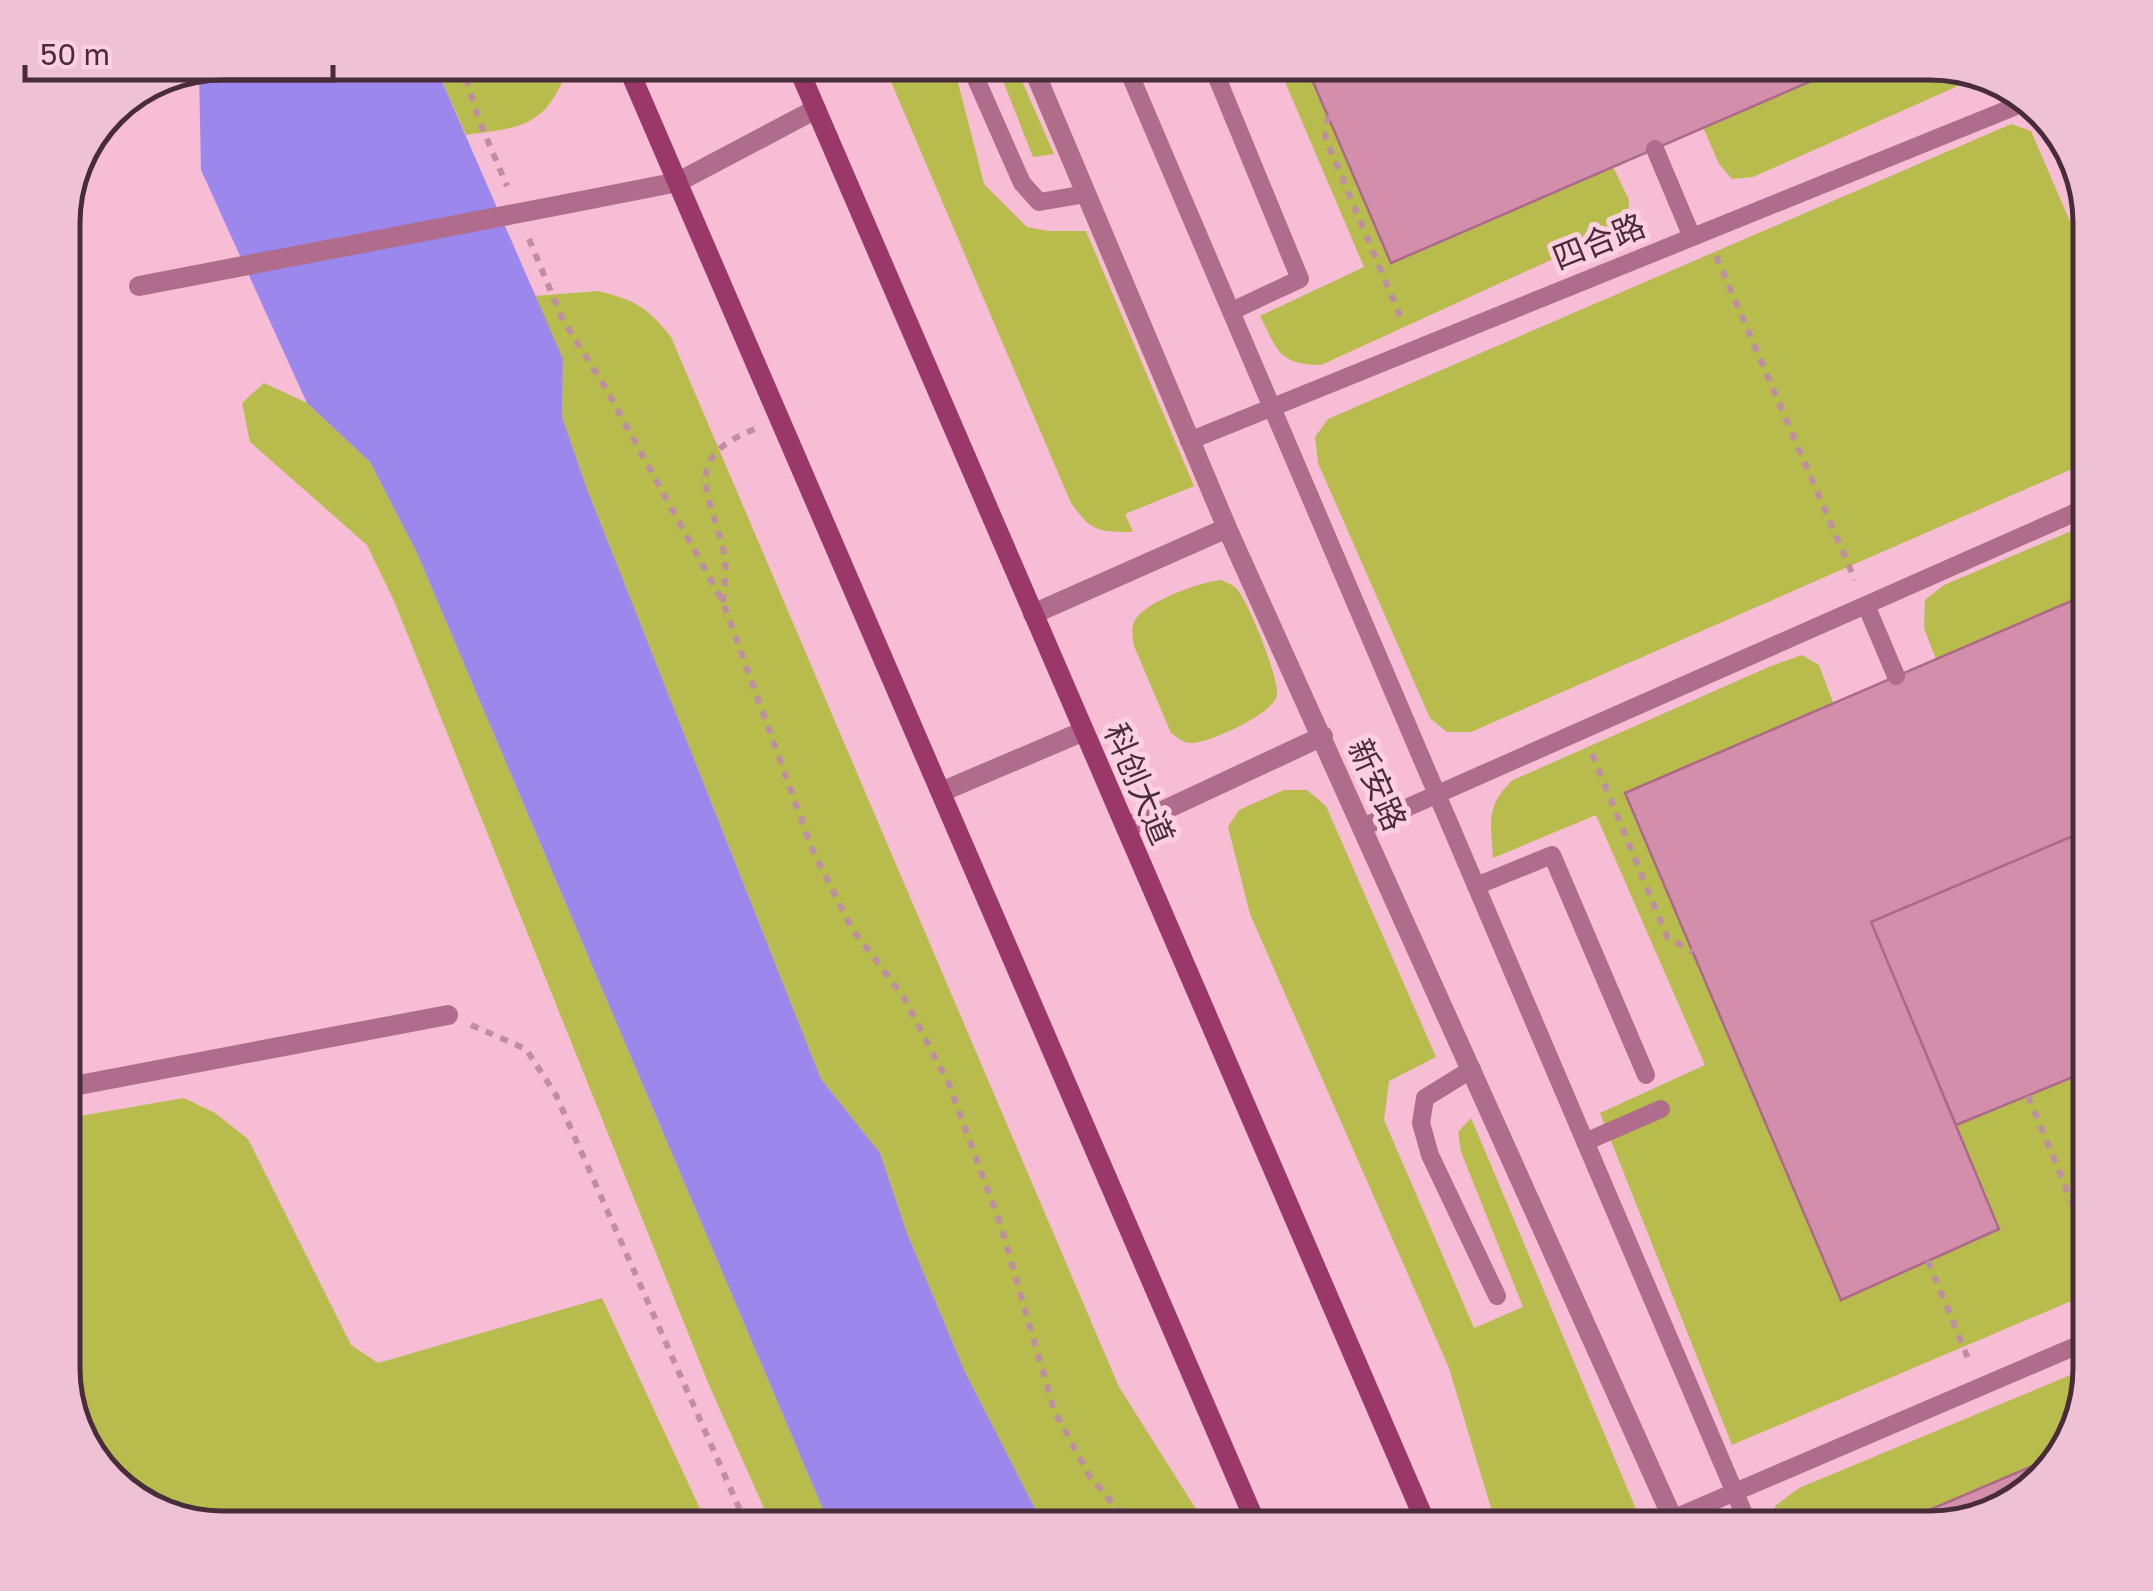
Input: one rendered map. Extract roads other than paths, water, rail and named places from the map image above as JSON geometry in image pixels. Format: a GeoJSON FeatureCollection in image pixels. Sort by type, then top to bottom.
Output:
{"type":"FeatureCollection","features":[{"type":"Feature","properties":{"kind":"main road"},"geometry":{"type":"LineString","coordinates":[[634,80],[1251,1511]]}},
{"type":"Feature","properties":{"kind":"main road","name":"科创大道"},"geometry":{"type":"LineString","coordinates":[[804,80],[1421,1511]]}},
{"type":"Feature","properties":{"kind":"street","name":"新安路"},"geometry":{"type":"LineString","coordinates":[[1038,80],[1227,528],[1668,1511]]}},
{"type":"Feature","properties":{"kind":"street"},"geometry":{"type":"LineString","coordinates":[[140,286],[678,182],[816,109]]}},
{"type":"Feature","properties":{"kind":"street"},"geometry":{"type":"LineString","coordinates":[[1034,614],[1227,528]]}},
{"type":"Feature","properties":{"kind":"street"},"geometry":{"type":"LineString","coordinates":[[940,792],[1084,730]]}},
{"type":"Feature","properties":{"kind":"street"},"geometry":{"type":"LineString","coordinates":[[1126,828],[1323,736]]}},
{"type":"Feature","properties":{"kind":"street"},"geometry":{"type":"LineString","coordinates":[[80,1085],[448,1015]]}},
{"type":"Feature","properties":{"kind":"lane"},"geometry":{"type":"LineString","coordinates":[[976,80],[1022,183],[1039,202],[1086,194]]}},
{"type":"Feature","properties":{"kind":"lane"},"geometry":{"type":"LineString","coordinates":[[1133,80],[1742,1511]]}},
{"type":"Feature","properties":{"kind":"lane"},"geometry":{"type":"LineString","coordinates":[[1218,80],[1300,279],[1232,311]]}},
{"type":"Feature","properties":{"kind":"lane","name":"四合路"},"geometry":{"type":"LineString","coordinates":[[1190,440],[2013,107]]}},
{"type":"Feature","properties":{"kind":"lane"},"geometry":{"type":"LineString","coordinates":[[1655,149],[1699,235]]}},
{"type":"Feature","properties":{"kind":"lane"},"geometry":{"type":"LineString","coordinates":[[1363,827],[2073,514]]}},
{"type":"Feature","properties":{"kind":"lane"},"geometry":{"type":"LineString","coordinates":[[1866,605],[1896,676]]}},
{"type":"Feature","properties":{"kind":"lane"},"geometry":{"type":"LineString","coordinates":[[1476,886],[1552,855],[1646,1075]]}},
{"type":"Feature","properties":{"kind":"lane"},"geometry":{"type":"LineString","coordinates":[[1472,1069],[1425,1098],[1421,1123],[1430,1155],[1497,1296]]}},
{"type":"Feature","properties":{"kind":"lane"},"geometry":{"type":"LineString","coordinates":[[1585,1142],[1661,1109]]}},
{"type":"Feature","properties":{"kind":"lane"},"geometry":{"type":"LineString","coordinates":[[1698,1511],[1734,1492],[2073,1347]]}}]}
